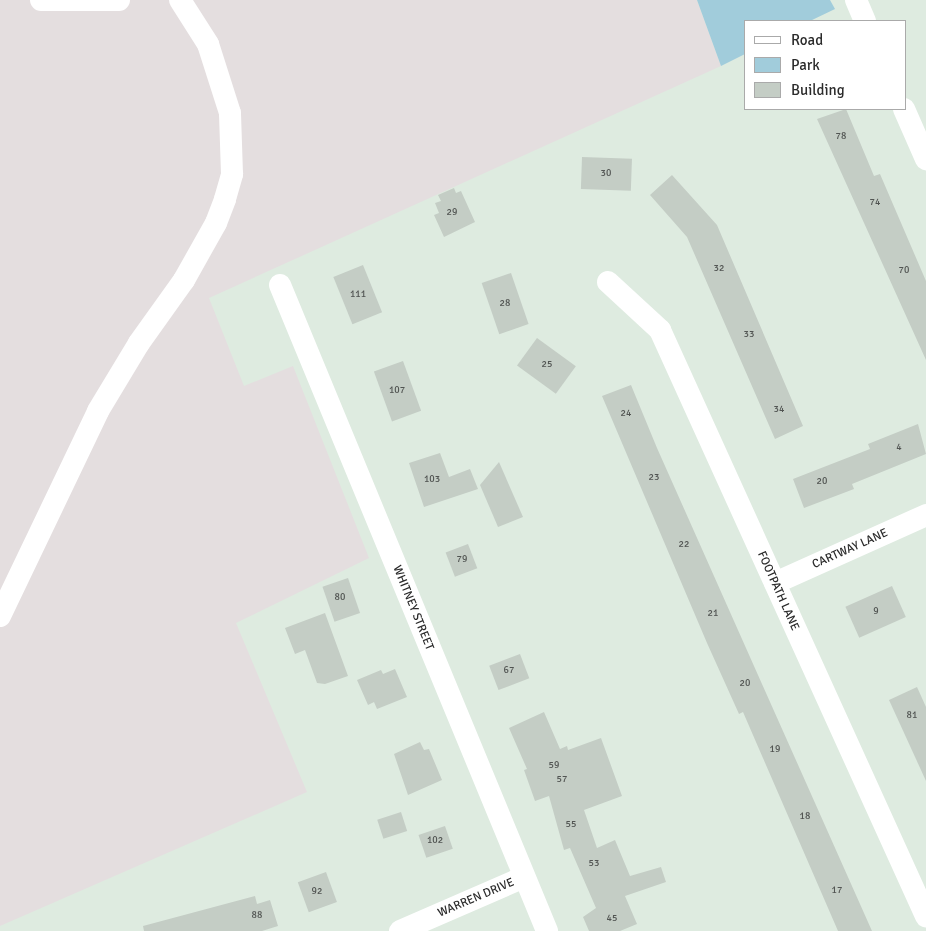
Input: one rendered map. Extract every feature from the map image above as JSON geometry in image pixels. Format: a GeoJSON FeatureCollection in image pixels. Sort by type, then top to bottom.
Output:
{"type":"FeatureCollection","features":[{"type":"Feature","properties":{"kind":"street"},"geometry":{"type":"LineString","coordinates":[[41,0],[119,0]]}},
{"type":"Feature","properties":{"kind":"street"},"geometry":{"type":"LineString","coordinates":[[0,616],[98,411],[139,343],[184,280],[216,223],[225,199],[232,174],[230,114],[208,44],[180,0]]}},
{"type":"Feature","properties":{"kind":"street"},"geometry":{"type":"LineString","coordinates":[[856,0],[866,20]]}},
{"type":"Feature","properties":{"kind":"street"},"geometry":{"type":"LineString","coordinates":[[904,110],[926,159]]}},
{"type":"Feature","properties":{"kind":"street","name":"FOOTPATH LANE"},"geometry":{"type":"LineString","coordinates":[[608,282],[660,330],[926,916]]}},
{"type":"Feature","properties":{"kind":"street","name":"WHITNEY STREET"},"geometry":{"type":"LineString","coordinates":[[280,285],[547,931]]}},
{"type":"Feature","properties":{"kind":"street","name":"CARTWAY LANE"},"geometry":{"type":"LineString","coordinates":[[775,583],[926,516]]}},
{"type":"Feature","properties":{"kind":"street","name":"WARREN DRIVE"},"geometry":{"type":"LineString","coordinates":[[400,931],[524,877]]}},
{"type":"Feature","properties":{"kind":"shaded area"},"geometry":{"type":"Polygon","coordinates":[[[0,0],[697,0],[721,66],[209,298],[244,386],[293,366],[369,558],[236,623],[307,792],[0,926],[0,0]]]}},
{"type":"Feature","properties":{"kind":"green space"},"geometry":{"type":"Polygon","coordinates":[[[697,0],[830,0],[835,9],[812,20],[744,20],[744,54],[721,66],[697,0]]]}},
{"type":"Feature","properties":{"kind":"building"},"geometry":{"type":"Polygon","coordinates":[[[846,110],[874,176],[880,174],[926,281],[926,360],[817,119],[846,110]]]}},
{"type":"Feature","properties":{"kind":"building"},"geometry":{"type":"Polygon","coordinates":[[[582,157],[632,159],[631,191],[581,189],[582,157]]]}},
{"type":"Feature","properties":{"kind":"building"},"geometry":{"type":"Polygon","coordinates":[[[672,175],[717,225],[803,426],[775,439],[687,237],[650,195],[672,175]]]}},
{"type":"Feature","properties":{"kind":"building"},"geometry":{"type":"Polygon","coordinates":[[[454,188],[456,193],[461,191],[475,222],[444,237],[434,215],[439,213],[435,203],[441,201],[438,195],[454,188]]]}},
{"type":"Feature","properties":{"kind":"building"},"geometry":{"type":"Polygon","coordinates":[[[363,265],[382,312],[352,324],[333,277],[363,265]]]}},
{"type":"Feature","properties":{"kind":"building"},"geometry":{"type":"Polygon","coordinates":[[[511,273],[529,324],[499,334],[482,283],[511,273]]]}},
{"type":"Feature","properties":{"kind":"building"},"geometry":{"type":"Polygon","coordinates":[[[537,338],[576,366],[556,394],[517,366],[537,338]]]}},
{"type":"Feature","properties":{"kind":"building"},"geometry":{"type":"Polygon","coordinates":[[[403,361],[421,411],[392,421],[374,372],[403,361]]]}},
{"type":"Feature","properties":{"kind":"building"},"geometry":{"type":"Polygon","coordinates":[[[631,385],[657,448],[872,931],[838,931],[743,712],[739,714],[707,643],[602,396],[631,385]]]}},
{"type":"Feature","properties":{"kind":"building"},"geometry":{"type":"Polygon","coordinates":[[[918,424],[926,454],[852,484],[854,489],[804,508],[793,479],[870,449],[868,444],[918,424]]]}},
{"type":"Feature","properties":{"kind":"building"},"geometry":{"type":"Polygon","coordinates":[[[440,453],[449,477],[470,469],[478,489],[424,507],[409,463],[440,453]]]}},
{"type":"Feature","properties":{"kind":"building"},"geometry":{"type":"Polygon","coordinates":[[[499,462],[523,517],[498,527],[480,485],[499,462]]]}},
{"type":"Feature","properties":{"kind":"building"},"geometry":{"type":"Polygon","coordinates":[[[468,544],[477,568],[455,577],[446,553],[468,544]]]}},
{"type":"Feature","properties":{"kind":"building"},"geometry":{"type":"Polygon","coordinates":[[[348,578],[360,613],[335,622],[322,587],[348,578]]]}},
{"type":"Feature","properties":{"kind":"building"},"geometry":{"type":"Polygon","coordinates":[[[892,586],[906,617],[859,638],[845,607],[892,586]]]}},
{"type":"Feature","properties":{"kind":"building"},"geometry":{"type":"Polygon","coordinates":[[[325,613],[348,676],[325,684],[317,683],[305,650],[295,654],[285,628],[325,613]]]}},
{"type":"Feature","properties":{"kind":"building"},"geometry":{"type":"Polygon","coordinates":[[[520,654],[529,678],[499,690],[489,666],[520,654]]]}},
{"type":"Feature","properties":{"kind":"building"},"geometry":{"type":"Polygon","coordinates":[[[395,669],[407,697],[377,709],[374,702],[368,705],[357,680],[381,670],[383,674],[395,669]]]}},
{"type":"Feature","properties":{"kind":"building"},"geometry":{"type":"Polygon","coordinates":[[[917,687],[926,707],[926,781],[889,700],[917,687]]]}},
{"type":"Feature","properties":{"kind":"building"},"geometry":{"type":"Polygon","coordinates":[[[544,712],[560,749],[567,746],[568,750],[601,738],[622,796],[584,810],[597,848],[615,840],[630,876],[661,867],[666,882],[625,896],[637,924],[620,931],[589,931],[583,917],[596,908],[570,848],[564,850],[549,796],[535,801],[524,770],[527,769],[509,728],[544,712]]]}},
{"type":"Feature","properties":{"kind":"building"},"geometry":{"type":"Polygon","coordinates":[[[420,742],[424,750],[429,749],[442,780],[408,795],[394,754],[420,742]]]}},
{"type":"Feature","properties":{"kind":"building"},"geometry":{"type":"Polygon","coordinates":[[[401,812],[407,831],[383,839],[377,820],[401,812]]]}},
{"type":"Feature","properties":{"kind":"building"},"geometry":{"type":"Polygon","coordinates":[[[445,826],[453,849],[426,858],[419,835],[445,826]]]}},
{"type":"Feature","properties":{"kind":"building"},"geometry":{"type":"Polygon","coordinates":[[[326,872],[337,902],[309,912],[298,882],[326,872]]]}},
{"type":"Feature","properties":{"kind":"building"},"geometry":{"type":"Polygon","coordinates":[[[255,896],[257,904],[270,900],[278,926],[262,931],[144,931],[143,926],[255,896]]]}}]}
